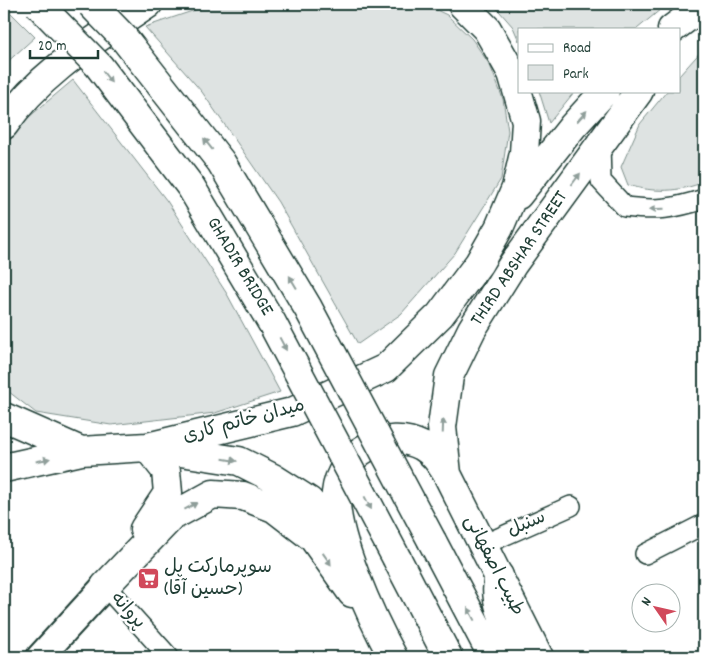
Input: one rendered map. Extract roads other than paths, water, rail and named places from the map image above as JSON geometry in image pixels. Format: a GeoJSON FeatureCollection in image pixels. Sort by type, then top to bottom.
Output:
{"type":"FeatureCollection","features":[{"type":"Feature","properties":{"kind":"main road","name":"GHADIR BRIDGE"},"geometry":{"type":"LineString","coordinates":[[38,4],[99,66],[191,187],[272,323],[448,657]]}},
{"type":"Feature","properties":{"kind":"main road","name":"GHADIR BRIDGE"},"geometry":{"type":"LineString","coordinates":[[92,4],[123,37],[222,162],[308,308],[493,657]]}},
{"type":"Feature","properties":{"kind":"main road"},"geometry":{"type":"LineString","coordinates":[[4,124],[11,114],[64,61],[148,4]]}},
{"type":"Feature","properties":{"kind":"main road","name":"میدان خاتم کاری"},"geometry":{"type":"LineString","coordinates":[[4,417],[81,451],[147,447],[292,412],[386,368],[440,315],[479,263],[499,228],[516,188],[524,153],[526,121],[512,73],[487,29],[462,4]]}},
{"type":"Feature","properties":{"kind":"main road","name":"THIRD ABSHAR STREET"},"geometry":{"type":"LineString","coordinates":[[507,208],[573,126],[604,92]]}},
{"type":"Feature","properties":{"kind":"main road","name":"THIRD ABSHAR STREET"},"geometry":{"type":"LineString","coordinates":[[447,474],[442,426],[449,376],[472,328],[513,264],[638,92]]}},
{"type":"Feature","properties":{"kind":"main road"},"geometry":{"type":"LineString","coordinates":[[387,647],[343,542],[336,493],[341,474],[352,458],[367,446],[385,440],[404,440],[422,446],[437,458],[447,474]]}},
{"type":"Feature","properties":{"kind":"main road"},"geometry":{"type":"LineString","coordinates":[[147,447],[239,461],[310,501],[343,542]]}},
{"type":"Feature","properties":{"kind":"main road"},"geometry":{"type":"LineString","coordinates":[[105,586],[168,493],[166,471],[147,447]]}},
{"type":"Feature","properties":{"kind":"main road"},"geometry":{"type":"LineString","coordinates":[[4,468],[81,451]]}},
{"type":"Feature","properties":{"kind":"main road","name":"طبیب اصفهانی"},"geometry":{"type":"LineString","coordinates":[[447,474],[539,657]]}},
{"type":"Feature","properties":{"kind":"main road"},"geometry":{"type":"LineString","coordinates":[[40,657],[171,517],[213,494],[243,496],[274,508],[313,538],[387,647]]}},
{"type":"Feature","properties":{"kind":"main road"},"geometry":{"type":"LineString","coordinates":[[499,576],[495,589],[498,606],[524,657]]}},
{"type":"Feature","properties":{"kind":"street"},"geometry":{"type":"LineString","coordinates":[[600,144],[601,181],[625,207],[649,210],[676,208],[704,199]]}},
{"type":"Feature","properties":{"kind":"street","name":"سنبل"},"geometry":{"type":"LineString","coordinates":[[483,545],[571,506]]}},
{"type":"Feature","properties":{"kind":"street"},"geometry":{"type":"LineString","coordinates":[[645,554],[704,524]]}},
{"type":"Feature","properties":{"kind":"street","name":"پروانه"},"geometry":{"type":"LineString","coordinates":[[105,586],[169,657]]}},
{"type":"Feature","properties":{"kind":"place","name":"سوپرمارکت پل (حسین آقا)"},"geometry":{"type":"Point","coordinates":[148,579]}}]}
